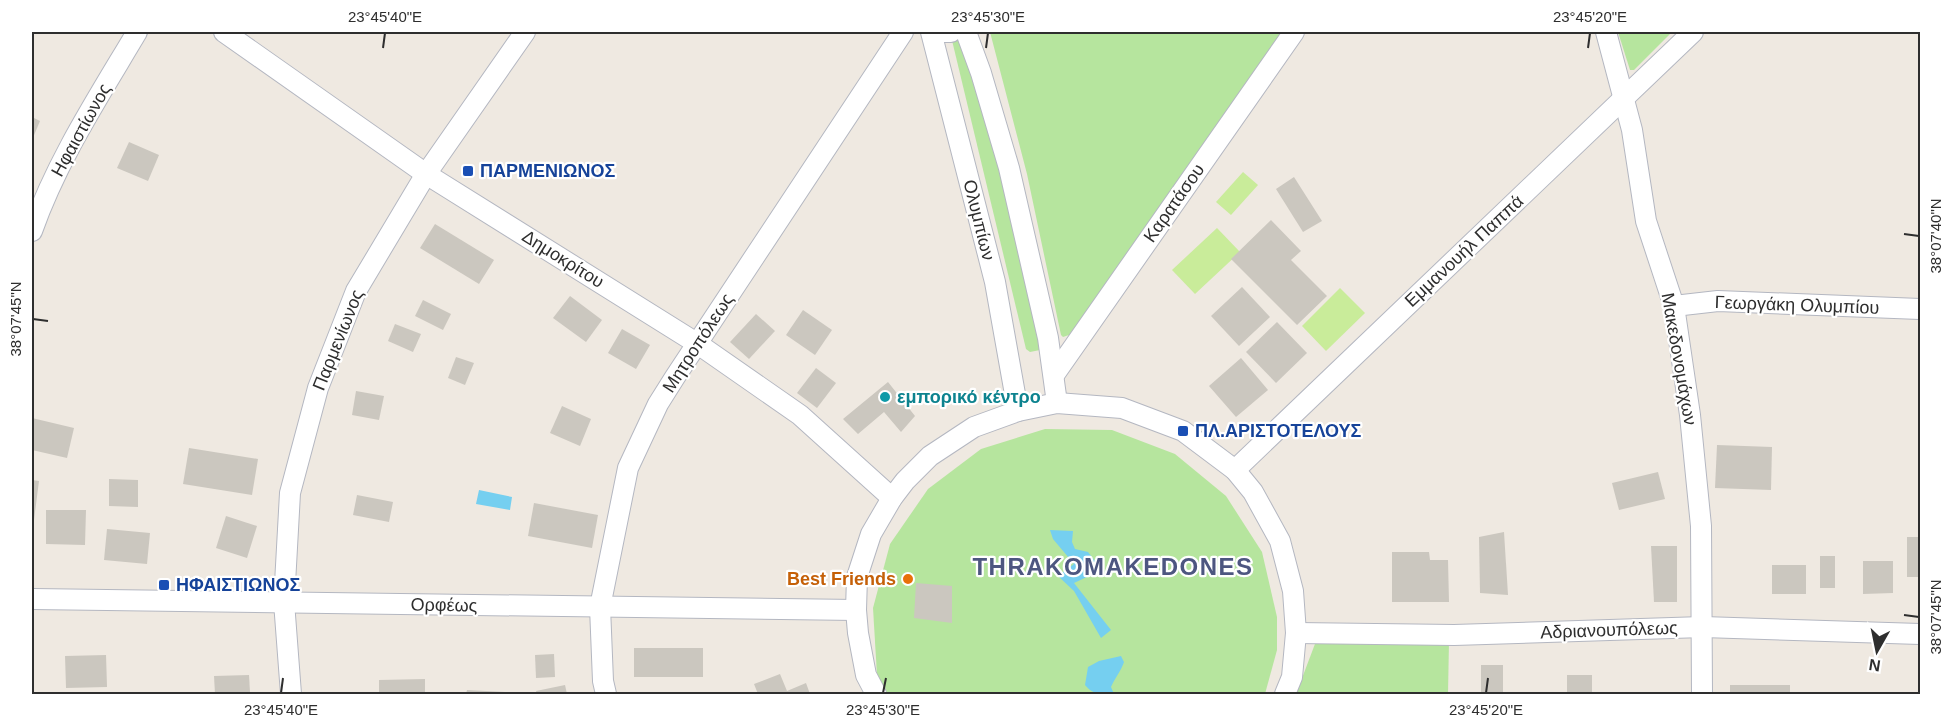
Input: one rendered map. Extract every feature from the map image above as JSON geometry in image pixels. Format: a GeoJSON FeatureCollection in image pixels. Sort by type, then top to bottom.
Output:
{"type":"FeatureCollection","features":[{"type":"Feature","properties":{"kind":"street","name":"Ηφαιστίωνος"},"geometry":{"type":"LineString","coordinates":[[32,231],[50,187],[83,122],[137,32]]}},
{"type":"Feature","properties":{"kind":"street","name":"Δημοκρίτου"},"geometry":{"type":"LineString","coordinates":[[225,32],[426,174],[698,344],[800,415],[892,498]]}},
{"type":"Feature","properties":{"kind":"street","name":"Παρμενίωνος"},"geometry":{"type":"LineString","coordinates":[[291,694],[284,603],[290,493],[318,388],[356,291],[426,174],[525,32]]}},
{"type":"Feature","properties":{"kind":"street","name":"Μητροπόλεως"},"geometry":{"type":"LineString","coordinates":[[606,694],[603,681],[600,607],[628,468],[658,404],[903,32]]}},
{"type":"Feature","properties":{"kind":"street","name":"Ολυμπίων"},"geometry":{"type":"LineString","coordinates":[[931,32],[994,282],[1018,411]]}},
{"type":"Feature","properties":{"kind":"street"},"geometry":{"type":"LineString","coordinates":[[938,32],[951,32]]}},
{"type":"Feature","properties":{"kind":"street"},"geometry":{"type":"LineString","coordinates":[[966,32],[981,73],[1009,168],[1039,296],[1057,403]]}},
{"type":"Feature","properties":{"kind":"street","name":"Καρατάσου"},"geometry":{"type":"LineString","coordinates":[[1054,375],[1294,32]]}},
{"type":"Feature","properties":{"kind":"street","name":"Μακεδονομάχων"},"geometry":{"type":"LineString","coordinates":[[1606,32],[1624,96],[1646,222],[1674,306],[1698,487],[1703,627],[1702,694]]}},
{"type":"Feature","properties":{"kind":"street","name":"Εμμανουήλ Παππά"},"geometry":{"type":"LineString","coordinates":[[1235,470],[1693,32]]}},
{"type":"Feature","properties":{"kind":"street","name":"Γεωργάκη Ολυμπίου"},"geometry":{"type":"LineString","coordinates":[[1674,306],[1718,301],[1920,309]]}},
{"type":"Feature","properties":{"kind":"street"},"geometry":{"type":"LineString","coordinates":[[876,694],[866,675],[856,610],[857,577],[871,534],[892,498],[930,456],[974,427],[1018,411],[1057,403],[1122,408],[1183,431],[1235,470],[1253,492],[1280,541],[1293,591],[1296,633],[1292,677],[1285,694]]}},
{"type":"Feature","properties":{"kind":"street","name":"Ορφέως"},"geometry":{"type":"LineString","coordinates":[[32,599],[856,610]]}},
{"type":"Feature","properties":{"kind":"street","name":"Αδριανουπόλεως"},"geometry":{"type":"LineString","coordinates":[[1296,633],[1454,635],[1703,627],[1920,634]]}},
{"type":"Feature","properties":{"kind":"green space"},"geometry":{"type":"Polygon","coordinates":[[[950,32],[973,32],[1050,348],[1030,352],[1026,349],[950,32]]]}},
{"type":"Feature","properties":{"kind":"green space"},"geometry":{"type":"Polygon","coordinates":[[[990,32],[1285,32],[1125,260],[1069,335],[1063,337],[1027,174],[990,32]]]}},
{"type":"Feature","properties":{"kind":"green space"},"geometry":{"type":"Polygon","coordinates":[[[1618,32],[1672,32],[1634,70],[1630,70],[1618,32]]]}},
{"type":"Feature","properties":{"kind":"green space"},"geometry":{"type":"Polygon","coordinates":[[[1243,172],[1258,185],[1231,215],[1216,202],[1243,172]]]}},
{"type":"Feature","properties":{"kind":"green space"},"geometry":{"type":"Polygon","coordinates":[[[1217,228],[1240,252],[1195,294],[1172,270],[1217,228]]]}},
{"type":"Feature","properties":{"kind":"green space"},"geometry":{"type":"Polygon","coordinates":[[[1340,288],[1365,313],[1326,351],[1302,326],[1340,288]]]}},
{"type":"Feature","properties":{"kind":"green space"},"geometry":{"type":"Polygon","coordinates":[[[1045,429],[1112,430],[1175,454],[1226,496],[1262,552],[1277,617],[1277,650],[1265,694],[885,694],[877,675],[873,608],[890,544],[928,489],[981,449],[1045,429]]]}},
{"type":"Feature","properties":{"kind":"green space"},"geometry":{"type":"Polygon","coordinates":[[[1318,636],[1449,641],[1448,694],[1296,694],[1318,636]]]}},
{"type":"Feature","properties":{"kind":"water"},"geometry":{"type":"Polygon","coordinates":[[[479,490],[512,497],[510,510],[476,504],[479,490]]]}},
{"type":"Feature","properties":{"kind":"water"},"geometry":{"type":"Polygon","coordinates":[[[1050,530],[1073,531],[1072,542],[1075,549],[1088,552],[1095,561],[1089,576],[1074,583],[1111,630],[1101,638],[1074,591],[1058,576],[1074,564],[1053,539],[1050,530]]]}},
{"type":"Feature","properties":{"kind":"water"},"geometry":{"type":"Polygon","coordinates":[[[1121,656],[1124,662],[1111,687],[1114,694],[1098,694],[1085,685],[1088,667],[1099,661],[1121,656]]]}},
{"type":"Feature","properties":{"kind":"building"},"geometry":{"type":"Polygon","coordinates":[[[32,117],[40,121],[32,140],[32,117]]]}},
{"type":"Feature","properties":{"kind":"building"},"geometry":{"type":"Polygon","coordinates":[[[129,142],[159,155],[148,181],[117,168],[129,142]]]}},
{"type":"Feature","properties":{"kind":"building"},"geometry":{"type":"Polygon","coordinates":[[[1294,177],[1322,221],[1303,232],[1276,189],[1294,177]]]}},
{"type":"Feature","properties":{"kind":"building"},"geometry":{"type":"Polygon","coordinates":[[[1271,220],[1301,251],[1291,260],[1327,296],[1297,325],[1231,259],[1271,220]]]}},
{"type":"Feature","properties":{"kind":"building"},"geometry":{"type":"Polygon","coordinates":[[[435,224],[494,260],[479,284],[420,248],[435,224]]]}},
{"type":"Feature","properties":{"kind":"building"},"geometry":{"type":"Polygon","coordinates":[[[1242,287],[1270,317],[1239,346],[1211,316],[1242,287]]]}},
{"type":"Feature","properties":{"kind":"building"},"geometry":{"type":"Polygon","coordinates":[[[570,296],[602,320],[586,342],[553,318],[570,296]]]}},
{"type":"Feature","properties":{"kind":"building"},"geometry":{"type":"Polygon","coordinates":[[[423,300],[451,314],[443,330],[415,316],[423,300]]]}},
{"type":"Feature","properties":{"kind":"building"},"geometry":{"type":"Polygon","coordinates":[[[803,310],[832,330],[815,355],[786,335],[803,310]]]}},
{"type":"Feature","properties":{"kind":"building"},"geometry":{"type":"Polygon","coordinates":[[[756,314],[775,331],[749,359],[730,342],[756,314]]]}},
{"type":"Feature","properties":{"kind":"building"},"geometry":{"type":"Polygon","coordinates":[[[1277,322],[1307,353],[1276,383],[1246,352],[1277,322]]]}},
{"type":"Feature","properties":{"kind":"building"},"geometry":{"type":"Polygon","coordinates":[[[395,324],[421,334],[413,352],[388,341],[395,324]]]}},
{"type":"Feature","properties":{"kind":"building"},"geometry":{"type":"Polygon","coordinates":[[[622,329],[650,345],[636,369],[608,353],[622,329]]]}},
{"type":"Feature","properties":{"kind":"building"},"geometry":{"type":"Polygon","coordinates":[[[456,357],[474,363],[465,385],[448,378],[456,357]]]}},
{"type":"Feature","properties":{"kind":"building"},"geometry":{"type":"Polygon","coordinates":[[[1241,358],[1268,390],[1236,417],[1209,386],[1241,358]]]}},
{"type":"Feature","properties":{"kind":"building"},"geometry":{"type":"Polygon","coordinates":[[[816,368],[836,383],[817,408],[797,393],[816,368]]]}},
{"type":"Feature","properties":{"kind":"building","name":"εμπορικό κέντρο"},"geometry":{"type":"Polygon","coordinates":[[[888,382],[915,416],[901,432],[884,412],[858,434],[843,419],[888,382]]]}},
{"type":"Feature","properties":{"kind":"building"},"geometry":{"type":"Polygon","coordinates":[[[356,391],[384,396],[379,420],[352,415],[356,391]]]}},
{"type":"Feature","properties":{"kind":"building"},"geometry":{"type":"Polygon","coordinates":[[[562,406],[591,419],[580,446],[550,433],[562,406]]]}},
{"type":"Feature","properties":{"kind":"building"},"geometry":{"type":"Polygon","coordinates":[[[32,418],[74,428],[67,458],[32,450],[32,418]]]}},
{"type":"Feature","properties":{"kind":"building"},"geometry":{"type":"Polygon","coordinates":[[[1717,445],[1772,447],[1771,490],[1715,488],[1717,445]]]}},
{"type":"Feature","properties":{"kind":"building"},"geometry":{"type":"Polygon","coordinates":[[[189,448],[258,459],[252,495],[183,484],[189,448]]]}},
{"type":"Feature","properties":{"kind":"building"},"geometry":{"type":"Polygon","coordinates":[[[1658,472],[1665,499],[1619,510],[1612,483],[1658,472]]]}},
{"type":"Feature","properties":{"kind":"building"},"geometry":{"type":"Polygon","coordinates":[[[109,479],[138,480],[138,507],[109,506],[109,479]]]}},
{"type":"Feature","properties":{"kind":"building"},"geometry":{"type":"Polygon","coordinates":[[[32,480],[39,481],[34,520],[32,519],[32,480]]]}},
{"type":"Feature","properties":{"kind":"building"},"geometry":{"type":"Polygon","coordinates":[[[357,495],[393,502],[389,522],[353,515],[357,495]]]}},
{"type":"Feature","properties":{"kind":"building"},"geometry":{"type":"Polygon","coordinates":[[[534,503],[598,515],[592,548],[528,536],[534,503]]]}},
{"type":"Feature","properties":{"kind":"building"},"geometry":{"type":"Polygon","coordinates":[[[46,510],[86,510],[85,545],[46,544],[46,510]]]}},
{"type":"Feature","properties":{"kind":"building"},"geometry":{"type":"Polygon","coordinates":[[[226,516],[257,526],[247,558],[216,548],[226,516]]]}},
{"type":"Feature","properties":{"kind":"building"},"geometry":{"type":"Polygon","coordinates":[[[107,529],[150,533],[147,564],[104,560],[107,529]]]}},
{"type":"Feature","properties":{"kind":"building"},"geometry":{"type":"Polygon","coordinates":[[[1504,532],[1508,595],[1480,593],[1479,537],[1504,532]]]}},
{"type":"Feature","properties":{"kind":"building"},"geometry":{"type":"Polygon","coordinates":[[[1907,537],[1920,537],[1920,577],[1907,577],[1907,537]]]}},
{"type":"Feature","properties":{"kind":"building"},"geometry":{"type":"Polygon","coordinates":[[[1651,546],[1677,546],[1677,602],[1654,602],[1651,546]]]}},
{"type":"Feature","properties":{"kind":"building"},"geometry":{"type":"Polygon","coordinates":[[[1392,552],[1429,552],[1430,560],[1448,560],[1449,602],[1392,602],[1392,552]]]}},
{"type":"Feature","properties":{"kind":"building"},"geometry":{"type":"Polygon","coordinates":[[[1820,556],[1835,556],[1835,588],[1820,588],[1820,556]]]}},
{"type":"Feature","properties":{"kind":"building"},"geometry":{"type":"Polygon","coordinates":[[[1863,561],[1893,561],[1893,593],[1863,594],[1863,561]]]}},
{"type":"Feature","properties":{"kind":"building"},"geometry":{"type":"Polygon","coordinates":[[[1772,565],[1806,565],[1806,594],[1772,594],[1772,565]]]}},
{"type":"Feature","properties":{"kind":"building"},"geometry":{"type":"Polygon","coordinates":[[[916,583],[952,586],[952,623],[914,618],[916,583]]]}},
{"type":"Feature","properties":{"kind":"building"},"geometry":{"type":"Polygon","coordinates":[[[634,648],[703,648],[703,677],[634,677],[634,648]]]}},
{"type":"Feature","properties":{"kind":"building"},"geometry":{"type":"Polygon","coordinates":[[[554,654],[555,677],[536,678],[535,655],[554,654]]]}},
{"type":"Feature","properties":{"kind":"building"},"geometry":{"type":"Polygon","coordinates":[[[106,655],[107,687],[66,688],[65,656],[106,655]]]}},
{"type":"Feature","properties":{"kind":"building"},"geometry":{"type":"Polygon","coordinates":[[[1481,665],[1503,665],[1503,694],[1481,694],[1481,665]]]}},
{"type":"Feature","properties":{"kind":"building"},"geometry":{"type":"Polygon","coordinates":[[[780,674],[787,691],[806,683],[810,694],[758,694],[754,684],[780,674]]]}},
{"type":"Feature","properties":{"kind":"building"},"geometry":{"type":"Polygon","coordinates":[[[249,675],[250,692],[215,694],[214,676],[249,675]]]}},
{"type":"Feature","properties":{"kind":"building"},"geometry":{"type":"Polygon","coordinates":[[[1567,675],[1592,675],[1592,694],[1567,694],[1567,675]]]}},
{"type":"Feature","properties":{"kind":"building"},"geometry":{"type":"Polygon","coordinates":[[[425,679],[425,694],[379,694],[379,680],[425,679]]]}},
{"type":"Feature","properties":{"kind":"building"},"geometry":{"type":"Polygon","coordinates":[[[565,685],[567,694],[537,694],[536,691],[565,685]]]}},
{"type":"Feature","properties":{"kind":"building"},"geometry":{"type":"Polygon","coordinates":[[[1730,685],[1790,685],[1790,694],[1730,694],[1730,685]]]}},
{"type":"Feature","properties":{"kind":"building"},"geometry":{"type":"Polygon","coordinates":[[[467,690],[505,692],[505,694],[466,694],[467,690]]]}},
{"type":"Feature","properties":{"kind":"place","name":"ΠΑΡΜΕΝΙΩΝΟΣ"},"geometry":{"type":"Point","coordinates":[468,171]}},
{"type":"Feature","properties":{"kind":"place","name":"εμπορικό κέντρο"},"geometry":{"type":"Point","coordinates":[885,397]}},
{"type":"Feature","properties":{"kind":"place","name":"ΠΛ.ΑΡΙΣΤΟΤΕΛΟΥΣ"},"geometry":{"type":"Point","coordinates":[1183,431]}},
{"type":"Feature","properties":{"kind":"place","name":"Best Friends"},"geometry":{"type":"Point","coordinates":[908,579]}},
{"type":"Feature","properties":{"kind":"place","name":"ΗΦΑΙΣΤΙΩΝΟΣ"},"geometry":{"type":"Point","coordinates":[164,585]}},
{"type":"Feature","properties":{"kind":"district","name":"THRAKOMAKEDONES"},"geometry":{"type":"Point","coordinates":[1113,567]}}]}
